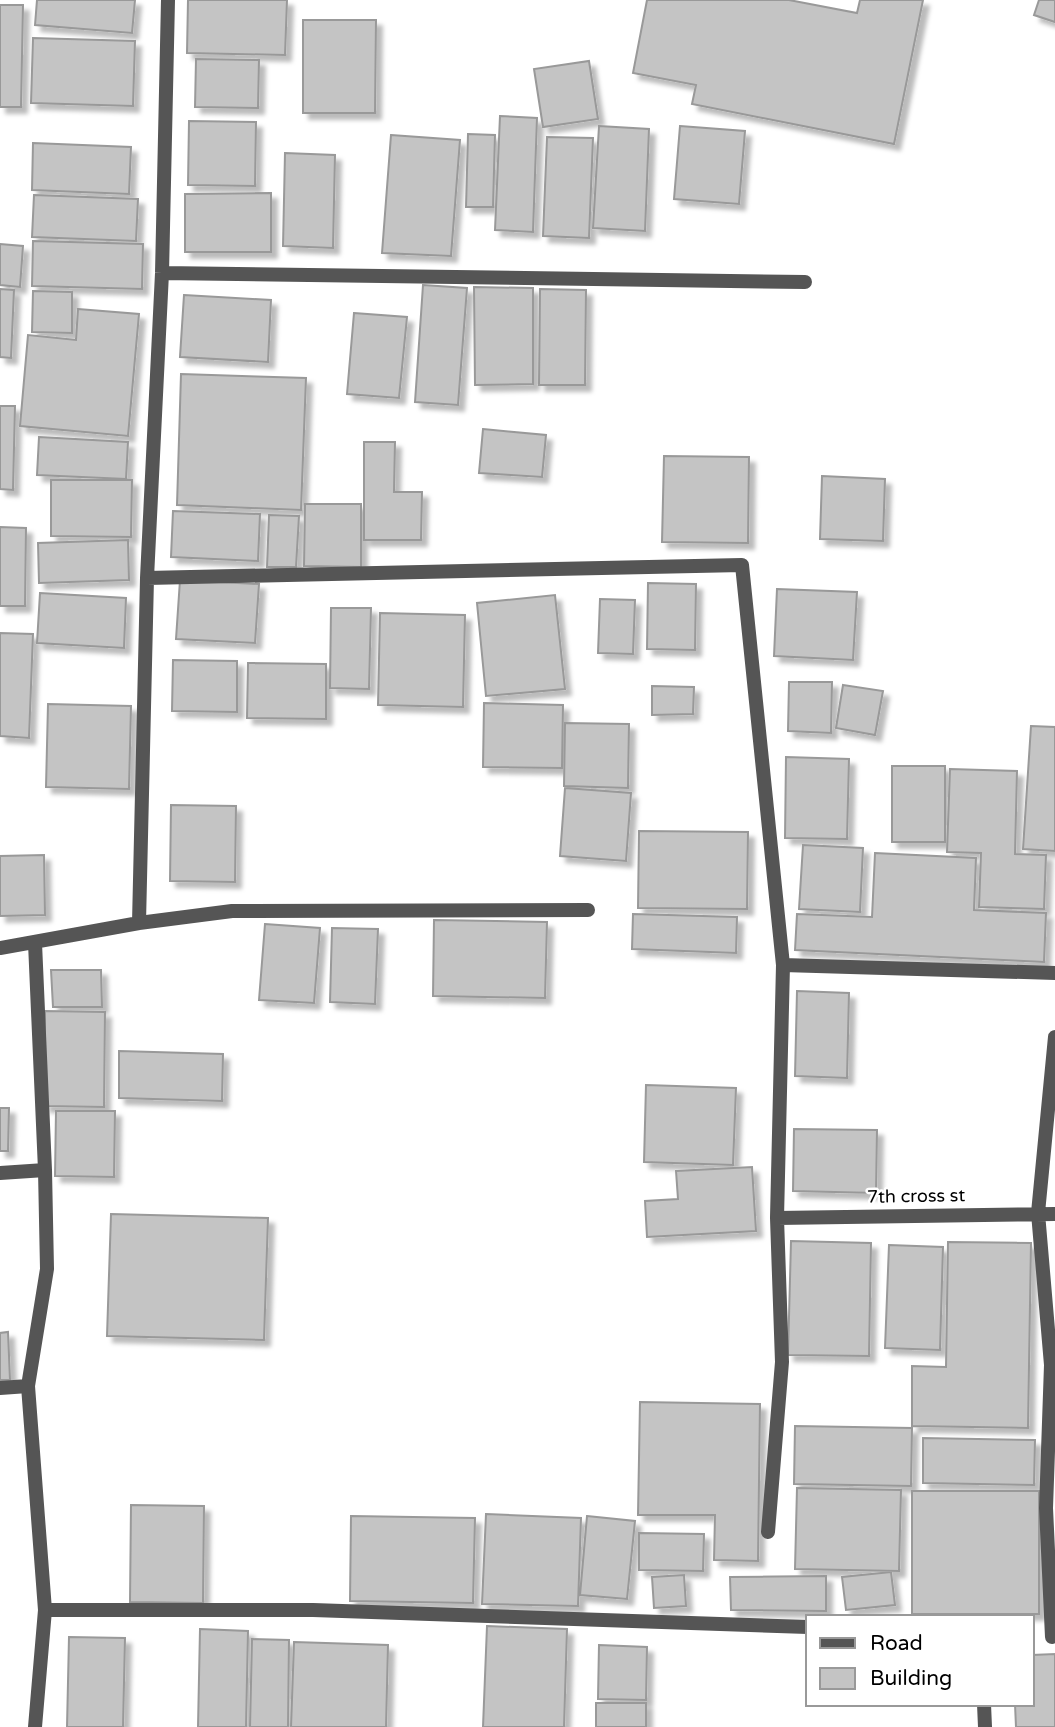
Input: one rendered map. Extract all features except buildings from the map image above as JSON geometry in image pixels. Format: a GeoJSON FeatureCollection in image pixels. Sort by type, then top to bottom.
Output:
{"type":"FeatureCollection","features":[{"type":"Feature","properties":{"kind":"street"},"geometry":{"type":"LineString","coordinates":[[139,923],[147,578],[162,273],[168,0]]}},
{"type":"Feature","properties":{"kind":"street"},"geometry":{"type":"LineString","coordinates":[[162,273],[805,282]]}},
{"type":"Feature","properties":{"kind":"street"},"geometry":{"type":"LineString","coordinates":[[147,578],[742,565],[783,965],[777,1218],[782,1362],[768,1532]]}},
{"type":"Feature","properties":{"kind":"street"},"geometry":{"type":"LineString","coordinates":[[0,948],[139,923],[232,911],[588,910]]}},
{"type":"Feature","properties":{"kind":"street"},"geometry":{"type":"LineString","coordinates":[[35,943],[47,1269],[28,1386],[45,1611],[35,1727]]}},
{"type":"Feature","properties":{"kind":"street"},"geometry":{"type":"LineString","coordinates":[[783,965],[1055,973]]}},
{"type":"Feature","properties":{"kind":"street"},"geometry":{"type":"LineString","coordinates":[[1052,1637],[1046,1508],[1051,1365],[1038,1213],[1055,1037]]}},
{"type":"Feature","properties":{"kind":"street"},"geometry":{"type":"LineString","coordinates":[[0,1173],[45,1170]]}},
{"type":"Feature","properties":{"kind":"street","name":"7th cross st"},"geometry":{"type":"LineString","coordinates":[[777,1218],[1055,1214]]}},
{"type":"Feature","properties":{"kind":"street"},"geometry":{"type":"LineString","coordinates":[[0,1388],[28,1386]]}},
{"type":"Feature","properties":{"kind":"street"},"geometry":{"type":"LineString","coordinates":[[45,1611],[313,1610],[806,1627]]}},
{"type":"Feature","properties":{"kind":"street"},"geometry":{"type":"LineString","coordinates":[[984,1706],[985,1727]]}}]}
